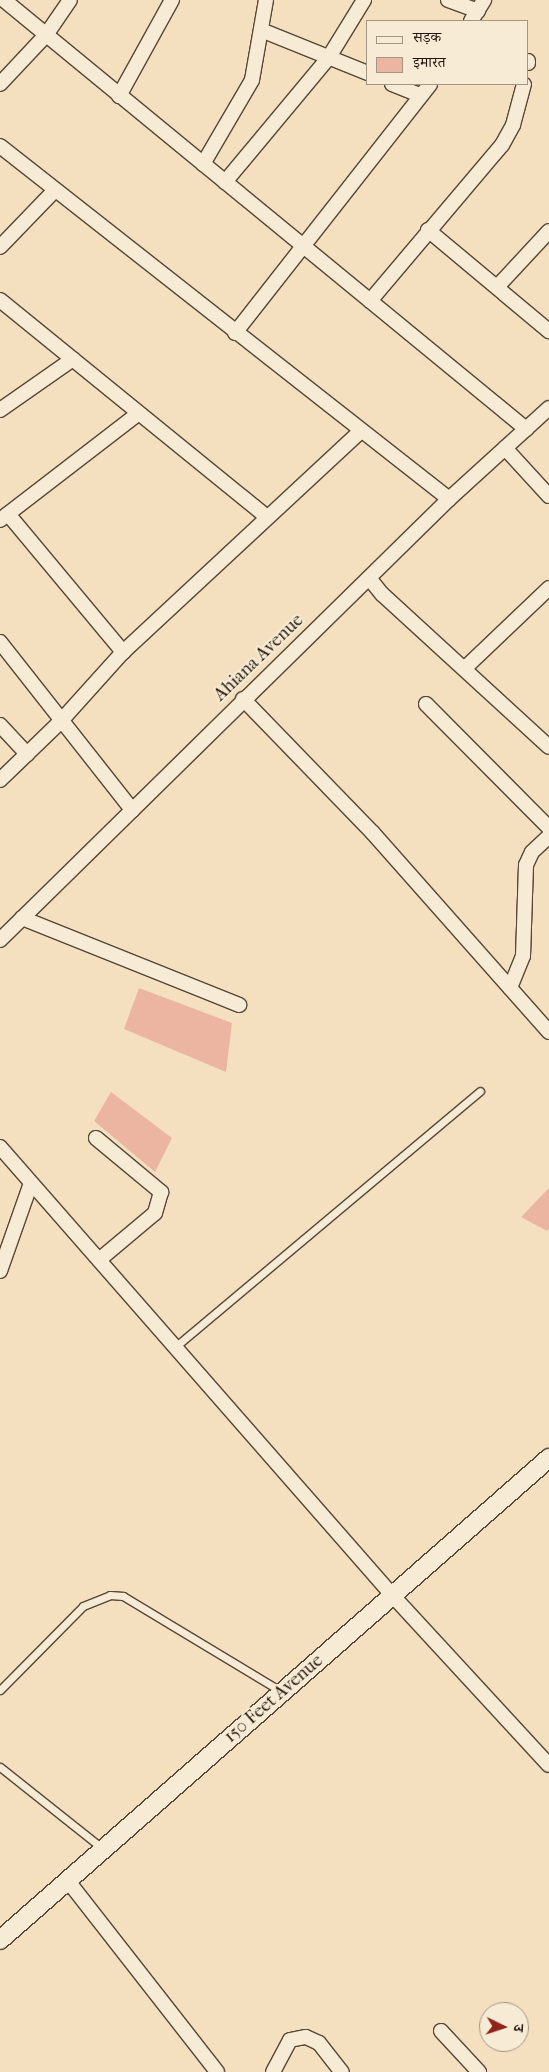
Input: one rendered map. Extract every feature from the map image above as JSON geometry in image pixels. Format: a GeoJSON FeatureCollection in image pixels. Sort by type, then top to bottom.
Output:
{"type":"FeatureCollection","features":[{"type":"Feature","properties":{"kind":"street"},"geometry":{"type":"LineString","coordinates":[[4,0],[526,429]]}},
{"type":"Feature","properties":{"kind":"street"},"geometry":{"type":"LineString","coordinates":[[0,84],[46,35],[70,0]]}},
{"type":"Feature","properties":{"kind":"street"},"geometry":{"type":"LineString","coordinates":[[119,96],[172,0]]}},
{"type":"Feature","properties":{"kind":"street"},"geometry":{"type":"LineString","coordinates":[[203,164],[248,89],[256,68],[266,0]]}},
{"type":"Feature","properties":{"kind":"street"},"geometry":{"type":"LineString","coordinates":[[225,182],[329,57],[364,0]]}},
{"type":"Feature","properties":{"kind":"street"},"geometry":{"type":"LineString","coordinates":[[448,0],[478,11]]}},
{"type":"Feature","properties":{"kind":"street"},"geometry":{"type":"LineString","coordinates":[[261,30],[366,72]]}},
{"type":"Feature","properties":{"kind":"street"},"geometry":{"type":"LineString","coordinates":[[394,85],[421,96]]}},
{"type":"Feature","properties":{"kind":"street"},"geometry":{"type":"LineString","coordinates":[[235,333],[429,85]]}},
{"type":"Feature","properties":{"kind":"street"},"geometry":{"type":"LineString","coordinates":[[370,301],[428,230],[502,145],[513,125],[524,85]]}},
{"type":"Feature","properties":{"kind":"street"},"geometry":{"type":"LineString","coordinates":[[0,146],[54,191],[449,499]]}},
{"type":"Feature","properties":{"kind":"street"},"geometry":{"type":"LineString","coordinates":[[0,247],[54,191]]}},
{"type":"Feature","properties":{"kind":"street"},"geometry":{"type":"LineString","coordinates":[[428,230],[549,331]]}},
{"type":"Feature","properties":{"kind":"street"},"geometry":{"type":"LineString","coordinates":[[497,287],[549,231]]}},
{"type":"Feature","properties":{"kind":"street"},"geometry":{"type":"LineString","coordinates":[[0,300],[267,517]]}},
{"type":"Feature","properties":{"kind":"street"},"geometry":{"type":"LineString","coordinates":[[0,410],[72,359]]}},
{"type":"Feature","properties":{"kind":"street","name":"Ahiana Avenue"},"geometry":{"type":"LineString","coordinates":[[0,940],[243,699],[449,499],[549,408]]}},
{"type":"Feature","properties":{"kind":"street"},"geometry":{"type":"LineString","coordinates":[[123,652],[4,517],[139,413]]}},
{"type":"Feature","properties":{"kind":"street"},"geometry":{"type":"LineString","coordinates":[[0,780],[60,722],[123,652],[361,431]]}},
{"type":"Feature","properties":{"kind":"street"},"geometry":{"type":"LineString","coordinates":[[505,448],[549,496]]}},
{"type":"Feature","properties":{"kind":"street"},"geometry":{"type":"LineString","coordinates":[[369,578],[382,594],[465,668],[549,747]]}},
{"type":"Feature","properties":{"kind":"street"},"geometry":{"type":"LineString","coordinates":[[465,668],[549,588]]}},
{"type":"Feature","properties":{"kind":"street"},"geometry":{"type":"LineString","coordinates":[[0,642],[60,722],[132,810]]}},
{"type":"Feature","properties":{"kind":"street"},"geometry":{"type":"LineString","coordinates":[[243,699],[372,832],[549,1032]]}},
{"type":"Feature","properties":{"kind":"street"},"geometry":{"type":"LineString","coordinates":[[426,704],[549,828]]}},
{"type":"Feature","properties":{"kind":"street"},"geometry":{"type":"LineString","coordinates":[[0,725],[27,754]]}},
{"type":"Feature","properties":{"kind":"street"},"geometry":{"type":"LineString","coordinates":[[510,988],[523,956],[526,865],[532,852],[549,836]]}},
{"type":"Feature","properties":{"kind":"street"},"geometry":{"type":"LineString","coordinates":[[22,918],[239,1005]]}},
{"type":"Feature","properties":{"kind":"street"},"geometry":{"type":"LineString","coordinates":[[96,1138],[162,1192],[155,1213],[99,1260]]}},
{"type":"Feature","properties":{"kind":"street"},"geometry":{"type":"LineString","coordinates":[[0,1147],[392,1596],[549,1765]]}},
{"type":"Feature","properties":{"kind":"street"},"geometry":{"type":"LineString","coordinates":[[0,1270],[31,1183]]}},
{"type":"Feature","properties":{"kind":"street","name":"150 Feet Avenue"},"geometry":{"type":"LineString","coordinates":[[0,1940],[549,1458]]}},
{"type":"Feature","properties":{"kind":"street"},"geometry":{"type":"LineString","coordinates":[[68,1880],[217,2072]]}},
{"type":"Feature","properties":{"kind":"street"},"geometry":{"type":"LineString","coordinates":[[441,2031],[479,2072]]}},
{"type":"Feature","properties":{"kind":"street"},"geometry":{"type":"LineString","coordinates":[[273,2072],[290,2040],[306,2037],[319,2043],[342,2072]]}},
{"type":"Feature","properties":{"kind":"lane"},"geometry":{"type":"LineString","coordinates":[[175,1347],[480,1091]]}},
{"type":"Feature","properties":{"kind":"lane"},"geometry":{"type":"LineString","coordinates":[[0,1690],[83,1606],[110,1595],[123,1596],[282,1692]]}},
{"type":"Feature","properties":{"kind":"lane"},"geometry":{"type":"LineString","coordinates":[[0,1767],[103,1849]]}},
{"type":"Feature","properties":{"kind":"building"},"geometry":{"type":"Polygon","coordinates":[[[139,988],[232,1023],[226,1072],[124,1029],[139,988]]]}},
{"type":"Feature","properties":{"kind":"building"},"geometry":{"type":"Polygon","coordinates":[[[111,1092],[172,1138],[155,1172],[94,1121],[111,1092]]]}},
{"type":"Feature","properties":{"kind":"building"},"geometry":{"type":"Polygon","coordinates":[[[549,1188],[549,1229],[547,1231],[521,1217],[549,1188]]]}}]}
